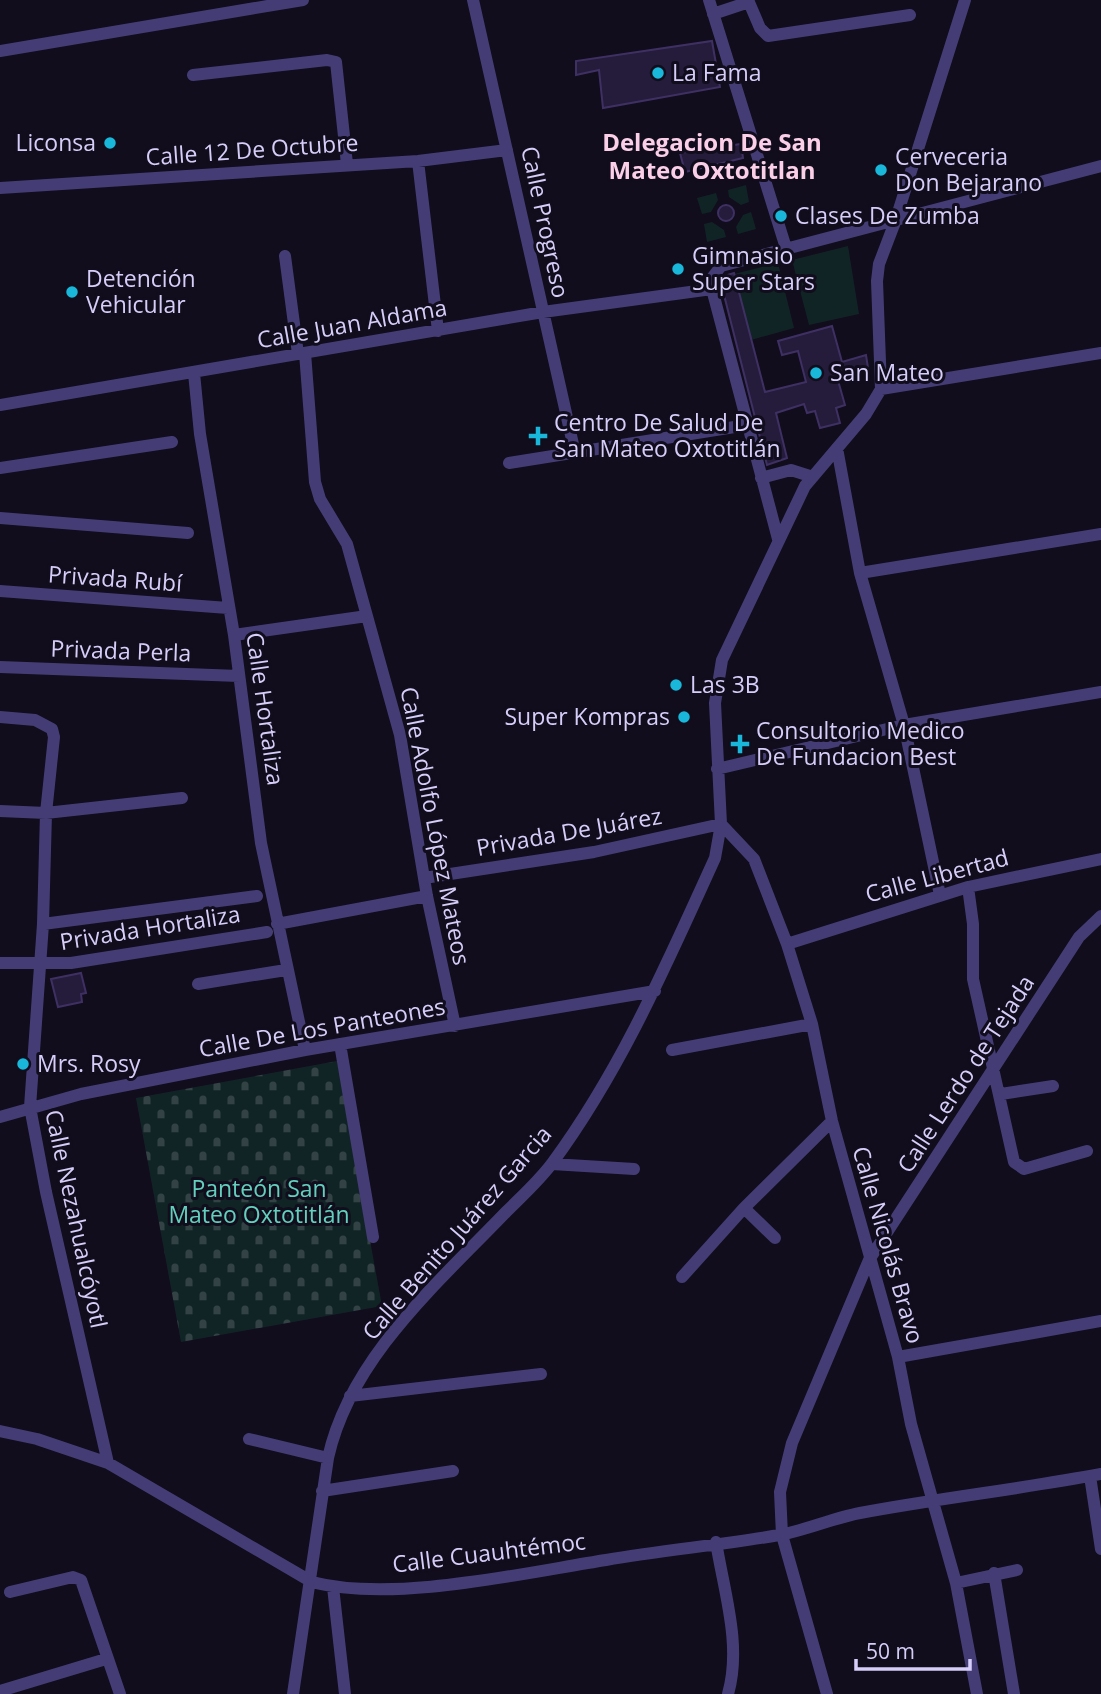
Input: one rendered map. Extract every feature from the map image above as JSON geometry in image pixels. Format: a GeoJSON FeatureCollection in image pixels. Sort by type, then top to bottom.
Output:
{"type":"FeatureCollection","features":[{"type":"Feature","properties":{"kind":"street"},"geometry":{"type":"LineString","coordinates":[[0,50],[242,5],[303,0]]}},
{"type":"Feature","properties":{"kind":"street","name":"Calle Progreso"},"geometry":{"type":"LineString","coordinates":[[473,0],[575,453]]}},
{"type":"Feature","properties":{"kind":"street"},"geometry":{"type":"LineString","coordinates":[[709,0],[786,248]]}},
{"type":"Feature","properties":{"kind":"street"},"geometry":{"type":"LineString","coordinates":[[965,0],[895,222],[879,264],[877,281],[881,388],[1101,353]]}},
{"type":"Feature","properties":{"kind":"street"},"geometry":{"type":"LineString","coordinates":[[713,14],[749,1],[760,28],[768,36],[911,15]]}},
{"type":"Feature","properties":{"kind":"street"},"geometry":{"type":"LineString","coordinates":[[193,75],[327,60],[336,62],[347,164]]}},
{"type":"Feature","properties":{"kind":"street","name":"Calle 12 De Octubre"},"geometry":{"type":"LineString","coordinates":[[0,188],[418,161],[507,150]]}},
{"type":"Feature","properties":{"kind":"street"},"geometry":{"type":"LineString","coordinates":[[418,161],[438,331]]}},
{"type":"Feature","properties":{"kind":"street"},"geometry":{"type":"LineString","coordinates":[[778,539],[712,289],[712,278],[721,266],[1101,166]]}},
{"type":"Feature","properties":{"kind":"street","name":"Calle Adolfo López Mateos"},"geometry":{"type":"LineString","coordinates":[[285,256],[302,354],[315,482],[320,499],[347,544],[400,735],[427,896],[455,1026]]}},
{"type":"Feature","properties":{"kind":"street","name":"Calle Juan Aldama"},"geometry":{"type":"LineString","coordinates":[[0,405],[543,312],[712,289]]}},
{"type":"Feature","properties":{"kind":"street","name":"Calle Hortaliza"},"geometry":{"type":"LineString","coordinates":[[194,373],[200,434],[234,635],[272,928],[286,970],[305,1050]]}},
{"type":"Feature","properties":{"kind":"street","name":"Calle Benito Juárez Garcia"},"geometry":{"type":"LineString","coordinates":[[293,1694],[312,1582],[328,1458],[338,1423],[350,1396],[380,1350],[421,1301],[552,1164],[621,1059],[715,858],[721,824],[715,703],[719,670],[778,539],[813,477],[866,414],[881,388]]}},
{"type":"Feature","properties":{"kind":"street"},"geometry":{"type":"LineString","coordinates":[[509,463],[747,425]]}},
{"type":"Feature","properties":{"kind":"street"},"geometry":{"type":"LineString","coordinates":[[0,468],[172,442]]}},
{"type":"Feature","properties":{"kind":"street"},"geometry":{"type":"LineString","coordinates":[[837,448],[860,573],[904,725],[940,895]]}},
{"type":"Feature","properties":{"kind":"street"},"geometry":{"type":"LineString","coordinates":[[761,478],[790,470],[813,477]]}},
{"type":"Feature","properties":{"kind":"street"},"geometry":{"type":"LineString","coordinates":[[0,518],[188,533]]}},
{"type":"Feature","properties":{"kind":"street"},"geometry":{"type":"LineString","coordinates":[[860,573],[1101,534]]}},
{"type":"Feature","properties":{"kind":"street","name":"Privada Rubí"},"geometry":{"type":"LineString","coordinates":[[0,592],[228,608]]}},
{"type":"Feature","properties":{"kind":"street"},"geometry":{"type":"LineString","coordinates":[[234,635],[367,616]]}},
{"type":"Feature","properties":{"kind":"street","name":"Privada Perla"},"geometry":{"type":"LineString","coordinates":[[0,667],[239,676]]}},
{"type":"Feature","properties":{"kind":"street"},"geometry":{"type":"LineString","coordinates":[[717,769],[904,725],[1101,692]]}},
{"type":"Feature","properties":{"kind":"street","name":"Calle Nezahualcóyotl"},"geometry":{"type":"LineString","coordinates":[[0,717],[35,720],[52,729],[54,737],[46,813],[43,924],[30,1107],[46,1192],[108,1463]]}},
{"type":"Feature","properties":{"kind":"street"},"geometry":{"type":"LineString","coordinates":[[0,811],[46,813],[182,798]]}},
{"type":"Feature","properties":{"kind":"street","name":"Privada De Juárez"},"geometry":{"type":"LineString","coordinates":[[424,878],[594,852],[721,824]]}},
{"type":"Feature","properties":{"kind":"street","name":"Calle Nicolás Bravo"},"geometry":{"type":"LineString","coordinates":[[721,824],[754,859],[787,944],[812,1024],[832,1121],[898,1357],[911,1424],[956,1583],[976,1694]]}},
{"type":"Feature","properties":{"kind":"street","name":"Calle Libertad"},"geometry":{"type":"LineString","coordinates":[[787,944],[968,887],[1101,859]]}},
{"type":"Feature","properties":{"kind":"street"},"geometry":{"type":"LineString","coordinates":[[968,887],[973,924],[973,979],[1013,1158],[1020,1169],[1087,1151]]}},
{"type":"Feature","properties":{"kind":"street"},"geometry":{"type":"LineString","coordinates":[[43,924],[257,896]]}},
{"type":"Feature","properties":{"kind":"street","name":"Privada Hortaliza"},"geometry":{"type":"LineString","coordinates":[[0,963],[71,963],[272,928],[427,896]]}},
{"type":"Feature","properties":{"kind":"street","name":"Calle Lerdo de Tejada"},"geometry":{"type":"LineString","coordinates":[[827,1694],[782,1535],[780,1492],[792,1443],[869,1260],[1079,937],[1101,916]]}},
{"type":"Feature","properties":{"kind":"street"},"geometry":{"type":"LineString","coordinates":[[198,984],[286,970]]}},
{"type":"Feature","properties":{"kind":"street","name":"Calle De Los Panteones"},"geometry":{"type":"LineString","coordinates":[[0,1117],[30,1107],[305,1050],[655,991]]}},
{"type":"Feature","properties":{"kind":"street"},"geometry":{"type":"LineString","coordinates":[[672,1050],[812,1024]]}},
{"type":"Feature","properties":{"kind":"street"},"geometry":{"type":"LineString","coordinates":[[340,1044],[373,1237]]}},
{"type":"Feature","properties":{"kind":"street"},"geometry":{"type":"LineString","coordinates":[[1000,1094],[1053,1086]]}},
{"type":"Feature","properties":{"kind":"street"},"geometry":{"type":"LineString","coordinates":[[682,1277],[744,1209],[832,1121]]}},
{"type":"Feature","properties":{"kind":"street"},"geometry":{"type":"LineString","coordinates":[[552,1164],[634,1169]]}},
{"type":"Feature","properties":{"kind":"street"},"geometry":{"type":"LineString","coordinates":[[744,1209],[775,1238]]}},
{"type":"Feature","properties":{"kind":"street"},"geometry":{"type":"LineString","coordinates":[[898,1357],[1101,1321]]}},
{"type":"Feature","properties":{"kind":"street"},"geometry":{"type":"LineString","coordinates":[[350,1396],[541,1374]]}},
{"type":"Feature","properties":{"kind":"street","name":"Calle Cuauhtémoc"},"geometry":{"type":"LineString","coordinates":[[0,1431],[37,1439],[108,1463],[312,1582],[333,1587],[369,1588],[459,1583],[716,1542],[782,1535],[823,1520],[1095,1475]]}},
{"type":"Feature","properties":{"kind":"street"},"geometry":{"type":"LineString","coordinates":[[248,1439],[328,1458]]}},
{"type":"Feature","properties":{"kind":"street"},"geometry":{"type":"LineString","coordinates":[[322,1491],[453,1471]]}},
{"type":"Feature","properties":{"kind":"street"},"geometry":{"type":"LineString","coordinates":[[1095,1475],[1101,1549]]}},
{"type":"Feature","properties":{"kind":"street"},"geometry":{"type":"LineString","coordinates":[[716,1542],[735,1648],[734,1671],[728,1694]]}},
{"type":"Feature","properties":{"kind":"street"},"geometry":{"type":"LineString","coordinates":[[956,1583],[1017,1570]]}},
{"type":"Feature","properties":{"kind":"street"},"geometry":{"type":"LineString","coordinates":[[994,1573],[1014,1694]]}},
{"type":"Feature","properties":{"kind":"street"},"geometry":{"type":"LineString","coordinates":[[10,1592],[73,1577],[81,1580],[120,1694]]}},
{"type":"Feature","properties":{"kind":"street"},"geometry":{"type":"LineString","coordinates":[[333,1587],[345,1694]]}},
{"type":"Feature","properties":{"kind":"street"},"geometry":{"type":"LineString","coordinates":[[0,1691],[106,1659]]}},
{"type":"Feature","properties":{"kind":"green space"},"geometry":{"type":"Polygon","coordinates":[[[746,185],[749,202],[741,205],[729,197],[728,190],[746,185]]]}},
{"type":"Feature","properties":{"kind":"green space"},"geometry":{"type":"Polygon","coordinates":[[[716,193],[718,200],[711,212],[702,214],[697,198],[716,193]]]}},
{"type":"Feature","properties":{"kind":"green space"},"geometry":{"type":"Polygon","coordinates":[[[751,212],[756,229],[738,234],[736,227],[743,215],[751,212]]]}},
{"type":"Feature","properties":{"kind":"green space"},"geometry":{"type":"Polygon","coordinates":[[[712,222],[724,230],[726,237],[707,242],[704,224],[712,222]]]}},
{"type":"Feature","properties":{"kind":"green space"},"geometry":{"type":"Polygon","coordinates":[[[848,246],[859,314],[809,325],[792,260],[848,246]]]}},
{"type":"Feature","properties":{"kind":"green space"},"geometry":{"type":"Polygon","coordinates":[[[778,263],[794,328],[751,340],[734,274],[778,263]]]}},
{"type":"Feature","properties":{"kind":"green space","name":"Panteón San Mateo Oxtotitlán"},"geometry":{"type":"Polygon","coordinates":[[[337,1061],[382,1306],[181,1342],[136,1098],[337,1061]]]}},
{"type":"Feature","properties":{"kind":"building","name":"La Fama"},"geometry":{"type":"Polygon","coordinates":[[[712,41],[720,87],[603,108],[599,70],[576,75],[576,61],[712,41]]]}},
{"type":"Feature","properties":{"kind":"building"},"geometry":{"type":"Polygon","coordinates":[[[741,144],[743,158],[685,172],[680,153],[741,144]]]}},
{"type":"Feature","properties":{"kind":"building"},"geometry":{"type":"Polygon","coordinates":[[[726,205],[732,207],[732,219],[726,221],[720,219],[718,213],[720,207],[726,205]]]}},
{"type":"Feature","properties":{"kind":"building"},"geometry":{"type":"Polygon","coordinates":[[[734,273],[765,392],[806,382],[798,351],[782,355],[778,341],[832,326],[842,362],[866,355],[868,368],[837,377],[845,405],[836,408],[840,423],[820,428],[815,411],[807,413],[804,404],[776,413],[787,458],[767,465],[721,283],[724,276],[734,273]]]}},
{"type":"Feature","properties":{"kind":"building"},"geometry":{"type":"Polygon","coordinates":[[[81,973],[86,993],[81,994],[82,1002],[58,1007],[51,979],[81,973]]]}},
{"type":"Feature","properties":{"kind":"place","name":"La Fama"},"geometry":{"type":"Point","coordinates":[658,73]}},
{"type":"Feature","properties":{"kind":"place","name":"Liconsa"},"geometry":{"type":"Point","coordinates":[110,143]}},
{"type":"Feature","properties":{"kind":"place","name":"Cerveceria Don Bejarano"},"geometry":{"type":"Point","coordinates":[881,170]}},
{"type":"Feature","properties":{"kind":"place","name":"Clases De Zumba"},"geometry":{"type":"Point","coordinates":[781,216]}},
{"type":"Feature","properties":{"kind":"place","name":"Gimnasio Super Stars"},"geometry":{"type":"Point","coordinates":[678,269]}},
{"type":"Feature","properties":{"kind":"place","name":"Detención Vehicular"},"geometry":{"type":"Point","coordinates":[72,292]}},
{"type":"Feature","properties":{"kind":"place","name":"San Mateo"},"geometry":{"type":"Point","coordinates":[816,373]}},
{"type":"Feature","properties":{"kind":"place","name":"Centro De Salud De San Mateo Oxtotitlán"},"geometry":{"type":"Point","coordinates":[538,436]}},
{"type":"Feature","properties":{"kind":"place","name":"Las 3B"},"geometry":{"type":"Point","coordinates":[676,685]}},
{"type":"Feature","properties":{"kind":"place","name":"Super Kompras"},"geometry":{"type":"Point","coordinates":[684,717]}},
{"type":"Feature","properties":{"kind":"place","name":"Consultorio Medico De Fundacion Best"},"geometry":{"type":"Point","coordinates":[740,744]}},
{"type":"Feature","properties":{"kind":"place","name":"Mrs. Rosy"},"geometry":{"type":"Point","coordinates":[23,1064]}},
{"type":"Feature","properties":{"kind":"district","name":"Delegacion De San Mateo Oxtotitlan"},"geometry":{"type":"Point","coordinates":[712,157]}}]}
